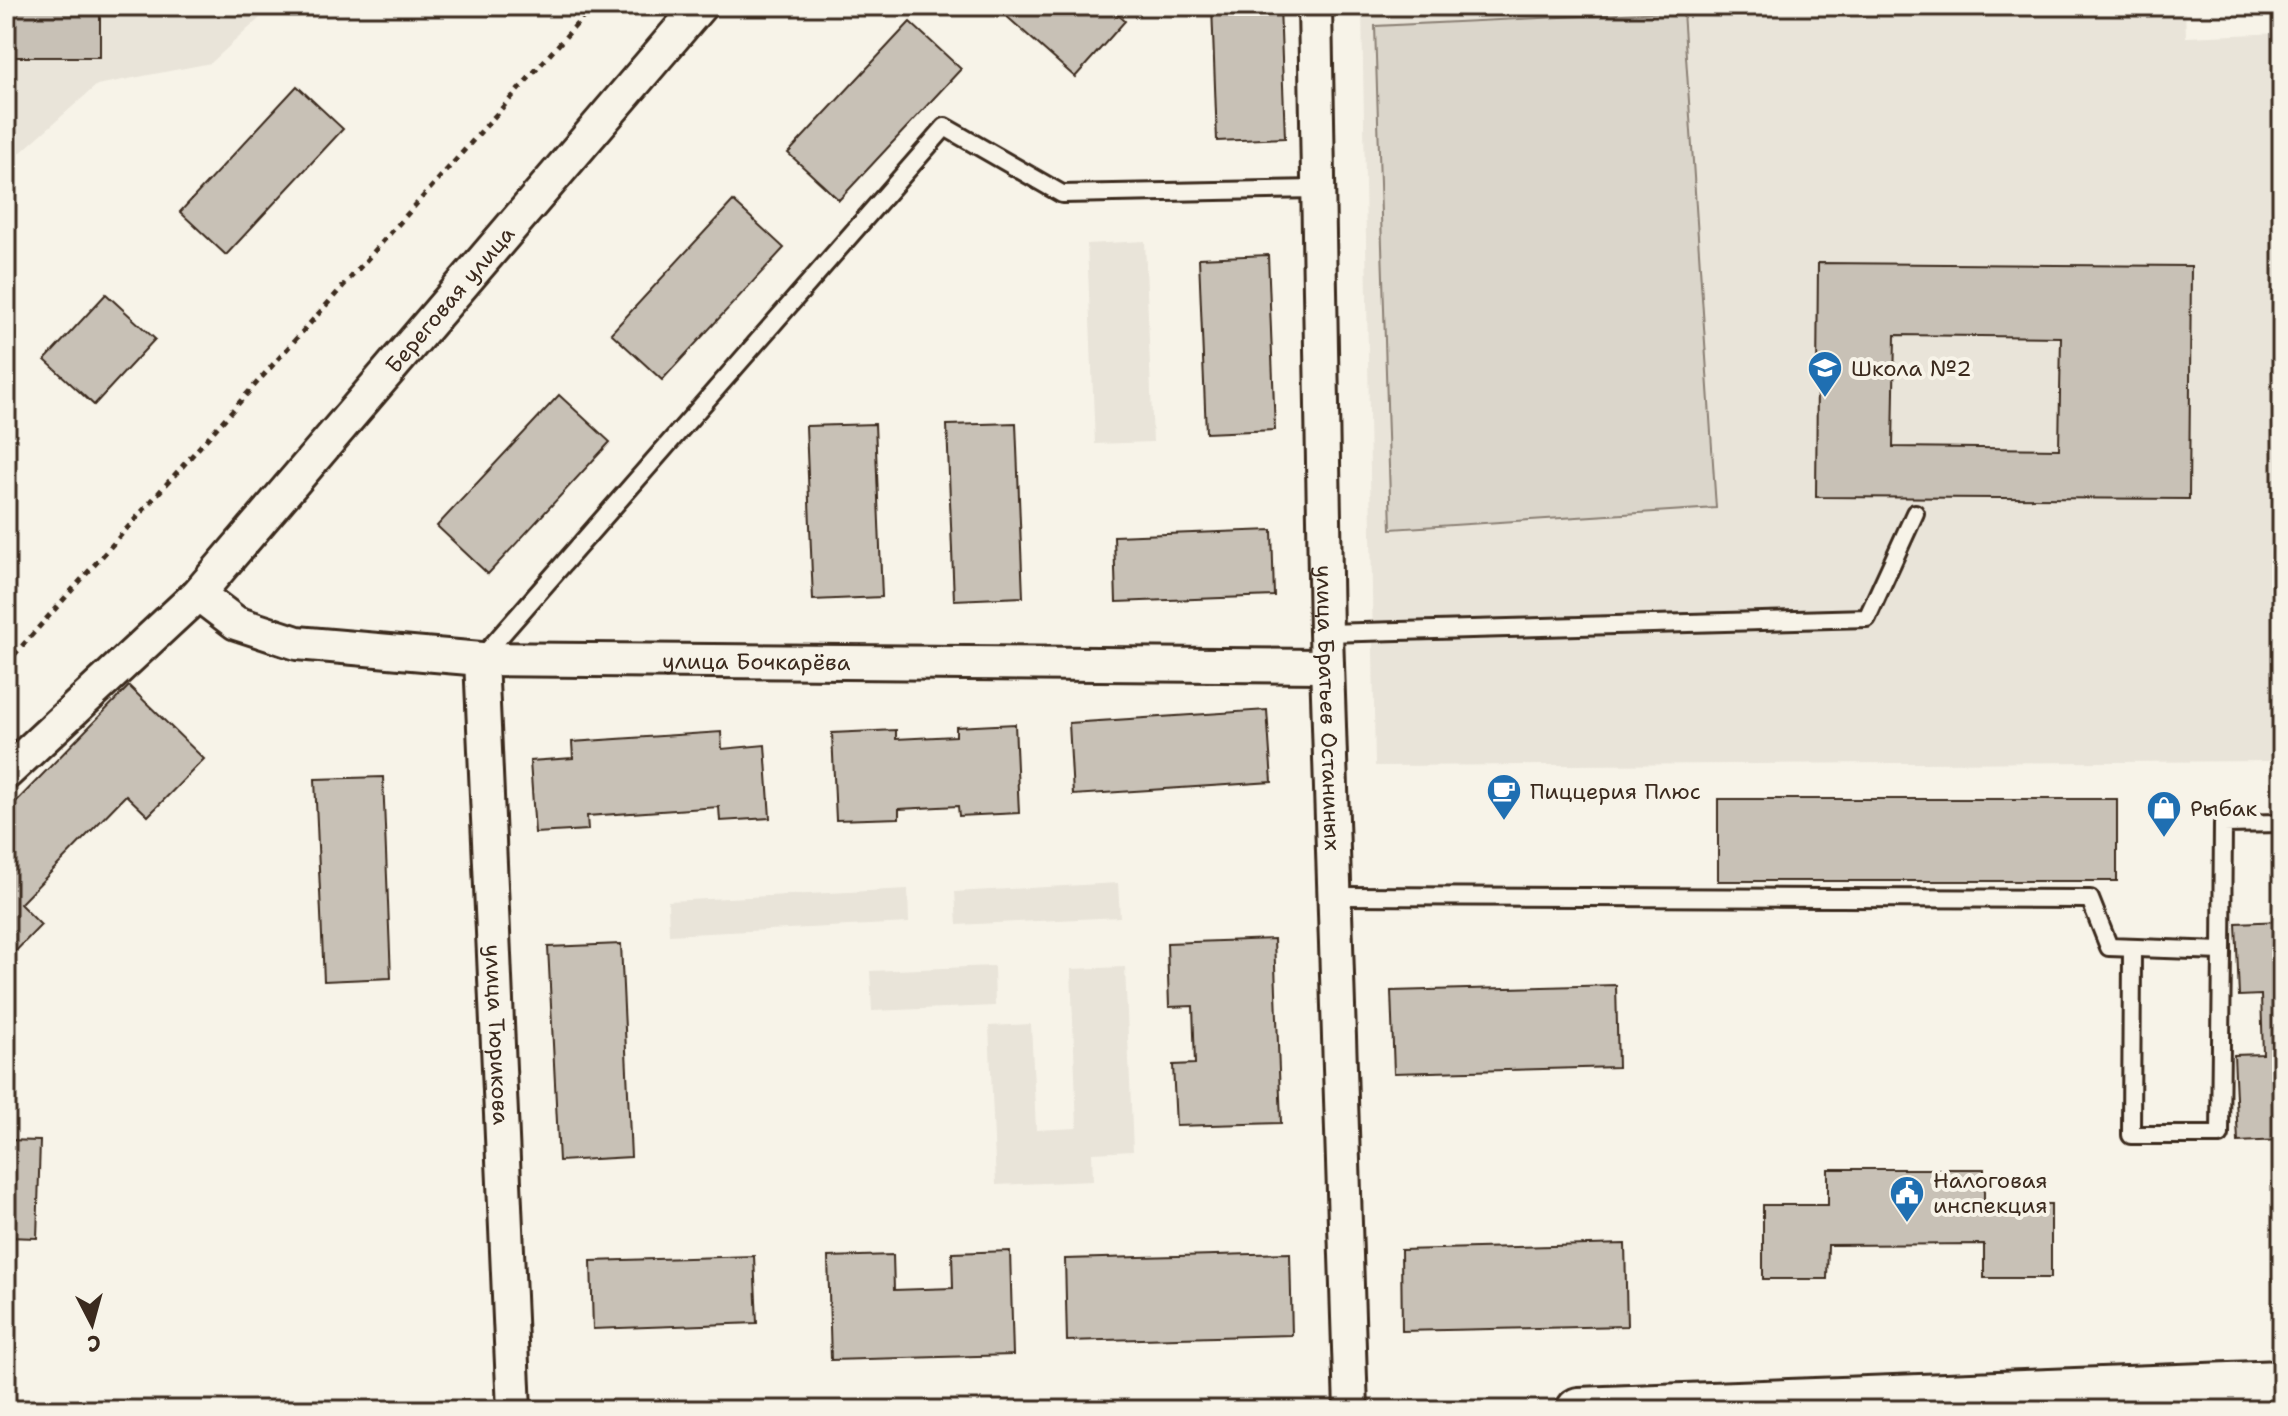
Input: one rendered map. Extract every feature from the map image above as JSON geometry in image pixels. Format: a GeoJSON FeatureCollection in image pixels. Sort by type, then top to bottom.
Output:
{"type":"FeatureCollection","features":[{"type":"Feature","properties":{"kind":"main road"},"geometry":{"type":"LineString","coordinates":[[1597,1410],[2282,1383]]}},
{"type":"Feature","properties":{"kind":"street","name":"Береговая улица"},"geometry":{"type":"LineString","coordinates":[[6,773],[198,594],[700,6]]}},
{"type":"Feature","properties":{"kind":"street","name":"улица Братьев Останиных"},"geometry":{"type":"LineString","coordinates":[[1315,6],[1326,633],[1351,1410]]}},
{"type":"Feature","properties":{"kind":"street","name":"улица Бочкарёва"},"geometry":{"type":"LineString","coordinates":[[198,594],[236,623],[297,643],[481,659],[1327,666]]}},
{"type":"Feature","properties":{"kind":"street","name":"улица Тюрикова"},"geometry":{"type":"LineString","coordinates":[[481,659],[514,1410]]}},
{"type":"Feature","properties":{"kind":"lane"},"geometry":{"type":"LineString","coordinates":[[481,659],[945,127],[1062,194],[1318,189]]}},
{"type":"Feature","properties":{"kind":"lane"},"geometry":{"type":"LineString","coordinates":[[1326,633],[1867,618],[1915,513]]}},
{"type":"Feature","properties":{"kind":"lane"},"geometry":{"type":"LineString","coordinates":[[2132,951],[2131,1135],[2220,1135],[2223,824],[2282,823]]}},
{"type":"Feature","properties":{"kind":"lane"},"geometry":{"type":"LineString","coordinates":[[1334,896],[2090,899],[2109,947],[2132,951],[2222,951]]}},
{"type":"Feature","properties":{"kind":"path"},"geometry":{"type":"LineString","coordinates":[[6,664],[593,6]]}},
{"type":"Feature","properties":{"kind":"shaded area"},"geometry":{"type":"Polygon","coordinates":[[[6,6],[273,6],[211,63],[97,85],[20,153],[6,170],[6,6]]]}},
{"type":"Feature","properties":{"kind":"shaded area","name":"Школа №2"},"geometry":{"type":"Polygon","coordinates":[[[1362,6],[2185,6],[2186,37],[2282,33],[2282,761],[1375,766],[1362,6]]]}},
{"type":"Feature","properties":{"kind":"shaded area"},"geometry":{"type":"Polygon","coordinates":[[[1683,11],[1716,508],[1391,529],[1375,26],[1683,11]]]}},
{"type":"Feature","properties":{"kind":"shaded area"},"geometry":{"type":"Polygon","coordinates":[[[1145,241],[1153,442],[1095,444],[1087,244],[1145,241]]]}},
{"type":"Feature","properties":{"kind":"shaded area"},"geometry":{"type":"Polygon","coordinates":[[[1118,883],[1120,917],[957,925],[955,892],[1118,883]]]}},
{"type":"Feature","properties":{"kind":"shaded area"},"geometry":{"type":"Polygon","coordinates":[[[908,889],[909,923],[669,935],[668,901],[908,889]]]}},
{"type":"Feature","properties":{"kind":"shaded area"},"geometry":{"type":"Polygon","coordinates":[[[994,966],[995,1006],[872,1011],[870,971],[994,966]]]}},
{"type":"Feature","properties":{"kind":"shaded area"},"geometry":{"type":"Polygon","coordinates":[[[1125,967],[1133,1151],[1092,1153],[1093,1181],[996,1185],[989,1026],[1031,1024],[1036,1130],[1077,1128],[1071,969],[1125,967]]]}},
{"type":"Feature","properties":{"kind":"building"},"geometry":{"type":"Polygon","coordinates":[[[6,6],[100,6],[100,57],[6,57],[6,6]]]}},
{"type":"Feature","properties":{"kind":"building"},"geometry":{"type":"Polygon","coordinates":[[[995,6],[1109,6],[1125,21],[1075,77],[995,6]]]}},
{"type":"Feature","properties":{"kind":"building"},"geometry":{"type":"Polygon","coordinates":[[[1212,6],[1280,6],[1285,138],[1217,141],[1212,6]]]}},
{"type":"Feature","properties":{"kind":"building"},"geometry":{"type":"Polygon","coordinates":[[[910,22],[961,69],[839,200],[788,153],[910,22]]]}},
{"type":"Feature","properties":{"kind":"building"},"geometry":{"type":"Polygon","coordinates":[[[297,86],[343,129],[226,255],[180,212],[297,86]]]}},
{"type":"Feature","properties":{"kind":"building"},"geometry":{"type":"Polygon","coordinates":[[[733,201],[784,248],[662,380],[611,333],[733,201]]]}},
{"type":"Feature","properties":{"kind":"building"},"geometry":{"type":"Polygon","coordinates":[[[1268,255],[1275,430],[1206,433],[1199,258],[1268,255]]]}},
{"type":"Feature","properties":{"kind":"building"},"geometry":{"type":"Polygon","coordinates":[[[1818,263],[2191,266],[2189,499],[1816,497],[1818,263]],[[1895,335],[1893,447],[2059,449],[2061,337],[1895,335]]]}},
{"type":"Feature","properties":{"kind":"building"},"geometry":{"type":"Polygon","coordinates":[[[106,294],[155,339],[94,405],[45,360],[106,294]]]}},
{"type":"Feature","properties":{"kind":"building"},"geometry":{"type":"Polygon","coordinates":[[[559,395],[610,442],[488,574],[437,526],[559,395]]]}},
{"type":"Feature","properties":{"kind":"building"},"geometry":{"type":"Polygon","coordinates":[[[1016,423],[1023,597],[954,600],[947,425],[1016,423]]]}},
{"type":"Feature","properties":{"kind":"building"},"geometry":{"type":"Polygon","coordinates":[[[875,424],[882,597],[813,600],[806,426],[875,424]]]}},
{"type":"Feature","properties":{"kind":"building"},"geometry":{"type":"Polygon","coordinates":[[[1272,530],[1274,596],[1116,602],[1114,536],[1272,530]]]}},
{"type":"Feature","properties":{"kind":"building"},"geometry":{"type":"Polygon","coordinates":[[[129,686],[204,759],[148,816],[126,795],[20,904],[41,925],[6,961],[6,812],[129,686]]]}},
{"type":"Feature","properties":{"kind":"building"},"geometry":{"type":"Polygon","coordinates":[[[1267,710],[1272,782],[1073,795],[1069,723],[1267,710]]]}},
{"type":"Feature","properties":{"kind":"building"},"geometry":{"type":"Polygon","coordinates":[[[1015,724],[1019,813],[959,816],[958,806],[899,809],[899,818],[836,820],[832,733],[896,730],[896,739],[956,736],[956,727],[1015,724]]]}},
{"type":"Feature","properties":{"kind":"building"},"geometry":{"type":"Polygon","coordinates":[[[721,732],[722,749],[765,745],[770,818],[720,821],[719,807],[587,816],[588,830],[535,833],[530,761],[573,758],[572,742],[721,732]]]}},
{"type":"Feature","properties":{"kind":"building"},"geometry":{"type":"Polygon","coordinates":[[[383,777],[391,978],[324,981],[315,779],[383,777]]]}},
{"type":"Feature","properties":{"kind":"building"},"geometry":{"type":"Polygon","coordinates":[[[1718,799],[2117,799],[2117,881],[1718,881],[1718,799]]]}},
{"type":"Feature","properties":{"kind":"building"},"geometry":{"type":"Polygon","coordinates":[[[2282,921],[2282,1140],[2238,1142],[2234,1055],[2263,1054],[2261,995],[2239,996],[2236,923],[2282,921]]]}},
{"type":"Feature","properties":{"kind":"building"},"geometry":{"type":"Polygon","coordinates":[[[1274,939],[1281,1123],[1176,1126],[1173,1065],[1195,1064],[1193,1006],[1169,1007],[1167,943],[1274,939]]]}},
{"type":"Feature","properties":{"kind":"building"},"geometry":{"type":"Polygon","coordinates":[[[621,944],[631,1157],[559,1161],[548,947],[621,944]]]}},
{"type":"Feature","properties":{"kind":"building"},"geometry":{"type":"Polygon","coordinates":[[[1616,985],[1618,1067],[1394,1073],[1391,991],[1616,985]]]}},
{"type":"Feature","properties":{"kind":"building"},"geometry":{"type":"Polygon","coordinates":[[[6,1140],[40,1141],[37,1238],[6,1237],[6,1140]]]}},
{"type":"Feature","properties":{"kind":"building","name":"Налоговая инспекция"},"geometry":{"type":"Polygon","coordinates":[[[1828,1169],[1984,1169],[1984,1204],[2051,1204],[2051,1278],[1984,1278],[1984,1244],[1828,1245],[1827,1279],[1763,1279],[1763,1205],[1828,1205],[1828,1169]]]}},
{"type":"Feature","properties":{"kind":"building"},"geometry":{"type":"Polygon","coordinates":[[[1625,1244],[1627,1326],[1402,1331],[1401,1250],[1625,1244]]]}},
{"type":"Feature","properties":{"kind":"building"},"geometry":{"type":"Polygon","coordinates":[[[1010,1251],[1013,1355],[831,1360],[828,1257],[893,1255],[894,1290],[953,1288],[952,1253],[1010,1251]]]}},
{"type":"Feature","properties":{"kind":"building"},"geometry":{"type":"Polygon","coordinates":[[[1290,1253],[1292,1335],[1067,1341],[1065,1259],[1290,1253]]]}},
{"type":"Feature","properties":{"kind":"building"},"geometry":{"type":"Polygon","coordinates":[[[754,1256],[757,1323],[593,1329],[591,1261],[754,1256]]]}},
{"type":"Feature","properties":{"kind":"place","name":"Школа №2"},"geometry":{"type":"Point","coordinates":[1825,399]}},
{"type":"Feature","properties":{"kind":"place","name":"Пиццерия Плюс"},"geometry":{"type":"Point","coordinates":[1504,822]}},
{"type":"Feature","properties":{"kind":"place","name":"Рыбак"},"geometry":{"type":"Point","coordinates":[2164,839]}},
{"type":"Feature","properties":{"kind":"place","name":"Налоговая инспекция"},"geometry":{"type":"Point","coordinates":[1907,1224]}}]}
